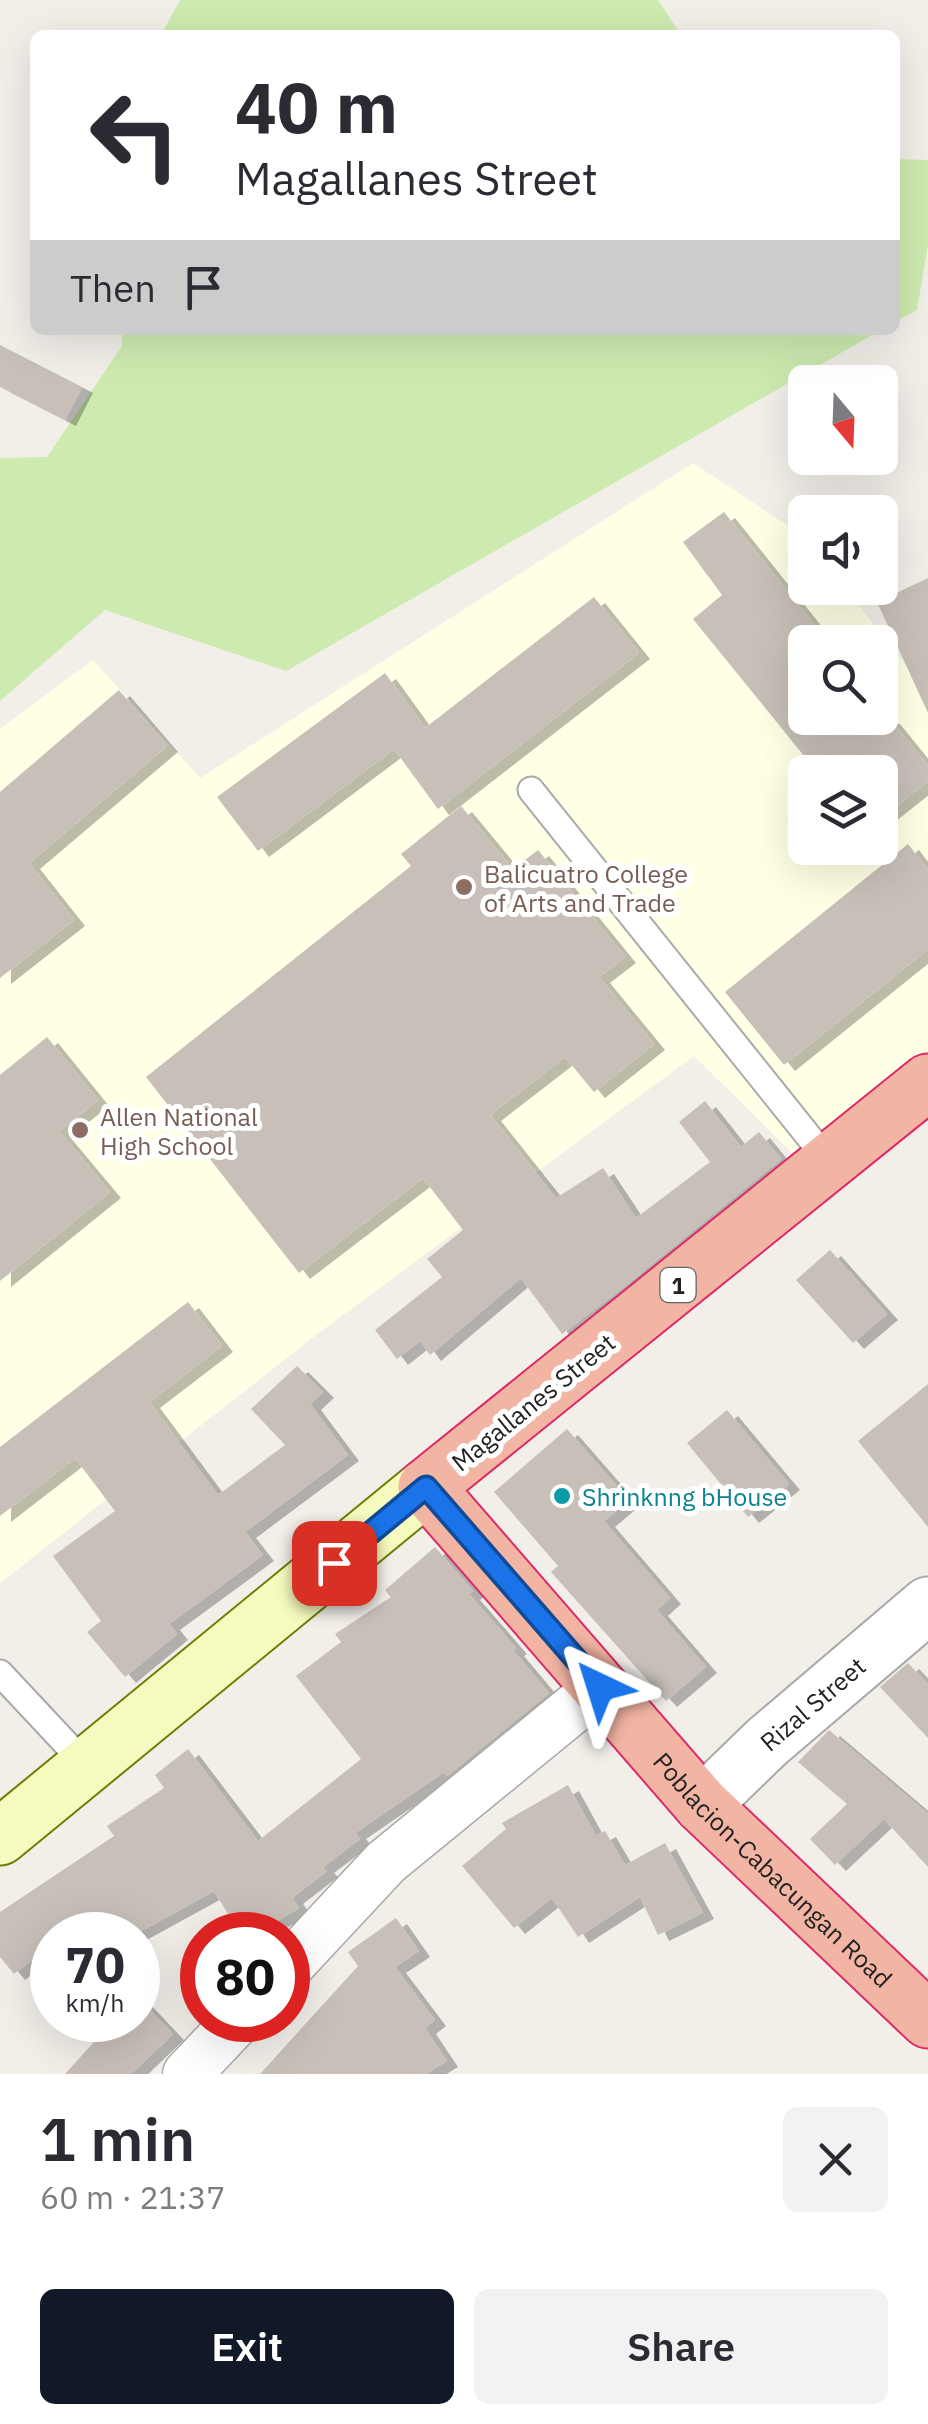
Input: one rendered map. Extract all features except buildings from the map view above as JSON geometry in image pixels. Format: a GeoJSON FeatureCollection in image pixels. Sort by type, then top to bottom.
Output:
{"type":"FeatureCollection","features":[{"type":"Feature","properties":{"kind":"highway","name":"Magallanes Street"},"geometry":{"type":"LineString","coordinates":[[426,1487],[928,1082]]}},
{"type":"Feature","properties":{"kind":"highway"},"geometry":{"type":"LineString","coordinates":[[489,1560],[477,1511],[479,1491],[488,1463],[515,1416]]}},
{"type":"Feature","properties":{"kind":"highway","name":"Poblacion-Cabacungan Road"},"geometry":{"type":"LineString","coordinates":[[426,1487],[702,1806],[928,2020]]}},
{"type":"Feature","properties":{"kind":"main road","name":"Magallanes Street"},"geometry":{"type":"LineString","coordinates":[[0,1837],[426,1487]]}},
{"type":"Feature","properties":{"kind":"street","name":"Rizal Street"},"geometry":{"type":"LineString","coordinates":[[702,1806],[767,1742],[928,1606]]}},
{"type":"Feature","properties":{"kind":"street"},"geometry":{"type":"LineString","coordinates":[[310,1943],[386,1862],[600,1687]]}},
{"type":"Feature","properties":{"kind":"street"},"geometry":{"type":"LineString","coordinates":[[187,2074],[217,2042]]}},
{"type":"Feature","properties":{"kind":"lane"},"geometry":{"type":"LineString","coordinates":[[531,790],[830,1164]]}},
{"type":"Feature","properties":{"kind":"lane"},"geometry":{"type":"LineString","coordinates":[[0,1673],[87,1766]]}},
{"type":"Feature","properties":{"kind":"shaded area","name":"Balicuatro College of Arts and Trade"},"geometry":{"type":"Polygon","coordinates":[[[693,463],[788,525],[788,605],[858,605],[874,625],[788,625],[788,735],[898,735],[898,655],[928,693],[928,1051],[792,1153],[694,1056],[320,1332],[0,1583],[0,729],[93,660],[200,778],[693,463]]]}},
{"type":"Feature","properties":{"kind":"green space"},"geometry":{"type":"Polygon","coordinates":[[[180,0],[658,0],[678,30],[164,30],[180,0]]]}},
{"type":"Feature","properties":{"kind":"green space"},"geometry":{"type":"Polygon","coordinates":[[[900,159],[928,160],[928,245],[917,310],[900,319],[900,159]]]}},
{"type":"Feature","properties":{"kind":"green space"},"geometry":{"type":"Polygon","coordinates":[[[122,335],[872,335],[820,365],[788,365],[788,383],[286,671],[105,610],[0,701],[0,458],[47,457],[122,346],[122,335]]]}},
{"type":"Feature","properties":{"kind":"place","name":"Balicuatro College of Arts and Trade"},"geometry":{"type":"Point","coordinates":[464,887]}},
{"type":"Feature","properties":{"kind":"place","name":"Allen National High School"},"geometry":{"type":"Point","coordinates":[80,1130]}},
{"type":"Feature","properties":{"kind":"place","name":"Shrinknng bHouse"},"geometry":{"type":"Point","coordinates":[562,1496]}},
{"type":"Feature","properties":{"kind":"route"},"geometry":{"type":"LineString","coordinates":[[334,1563],[426,1487],[600,1687]]}}]}
